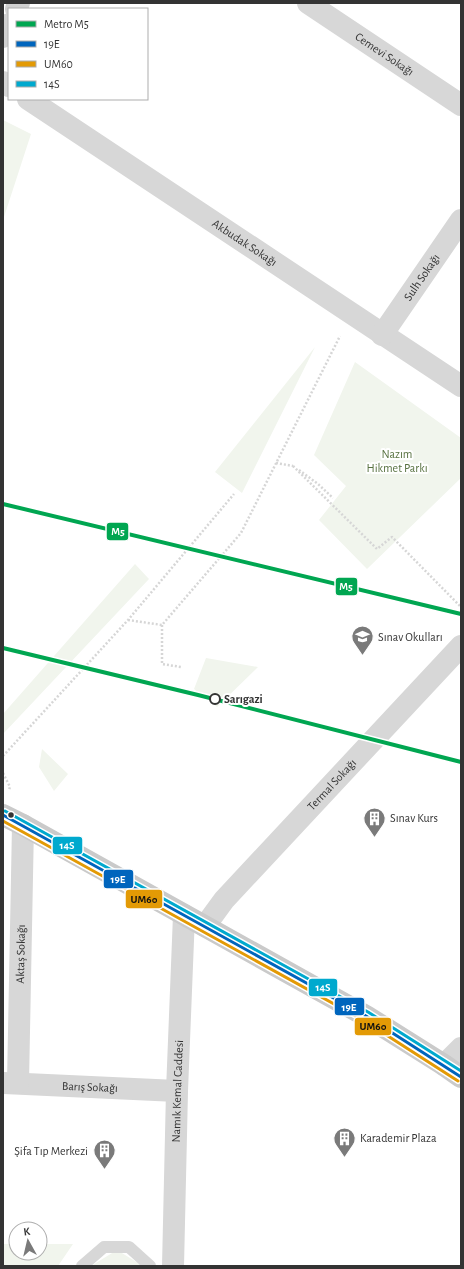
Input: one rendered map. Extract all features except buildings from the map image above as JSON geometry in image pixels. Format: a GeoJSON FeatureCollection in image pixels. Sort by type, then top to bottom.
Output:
{"type":"FeatureCollection","features":[{"type":"Feature","properties":{"kind":"main road"},"geometry":{"type":"LineString","coordinates":[[3,815],[366,1016],[452,1071]]}},
{"type":"Feature","properties":{"kind":"street","name":"Cemevi Sokağı"},"geometry":{"type":"LineString","coordinates":[[308,3],[461,104]]}},
{"type":"Feature","properties":{"kind":"street"},"geometry":{"type":"LineString","coordinates":[[3,37],[8,26]]}},
{"type":"Feature","properties":{"kind":"street","name":"Akbudak Sokağı"},"geometry":{"type":"LineString","coordinates":[[30,100],[461,386]]}},
{"type":"Feature","properties":{"kind":"street","name":"Sulh Sokağı"},"geometry":{"type":"LineString","coordinates":[[382,335],[461,220]]}},
{"type":"Feature","properties":{"kind":"street","name":"Termal Sokağı"},"geometry":{"type":"LineString","coordinates":[[205,926],[224,900],[461,646]]}},
{"type":"Feature","properties":{"kind":"street","name":"Aktaş Sokağı"},"geometry":{"type":"LineString","coordinates":[[10,1083],[23,825]]}},
{"type":"Feature","properties":{"kind":"street","name":"Namık Kemal Caddesi"},"geometry":{"type":"LineString","coordinates":[[173,1266],[177,1090],[184,915]]}},
{"type":"Feature","properties":{"kind":"street"},"geometry":{"type":"LineString","coordinates":[[452,1071],[461,1048]]}},
{"type":"Feature","properties":{"kind":"street","name":"Barış Sokağı"},"geometry":{"type":"LineString","coordinates":[[10,1083],[177,1090]]}},
{"type":"Feature","properties":{"kind":"lane"},"geometry":{"type":"LineString","coordinates":[[82,1266],[104,1247],[129,1247],[150,1266]]}},
{"type":"Feature","properties":{"kind":"path"},"geometry":{"type":"LineString","coordinates":[[181,667],[162,664],[162,625],[241,533],[351,314]]}},
{"type":"Feature","properties":{"kind":"path"},"geometry":{"type":"LineString","coordinates":[[276,463],[293,466],[318,484],[333,498]]}},
{"type":"Feature","properties":{"kind":"path"},"geometry":{"type":"LineString","coordinates":[[293,466],[377,549],[392,537],[461,608]]}},
{"type":"Feature","properties":{"kind":"path"},"geometry":{"type":"LineString","coordinates":[[3,756],[128,620],[234,494]]}},
{"type":"Feature","properties":{"kind":"path"},"geometry":{"type":"LineString","coordinates":[[128,620],[162,625]]}},
{"type":"Feature","properties":{"kind":"path"},"geometry":{"type":"LineString","coordinates":[[3,773],[10,787]]}},
{"type":"Feature","properties":{"kind":"green space"},"geometry":{"type":"Polygon","coordinates":[[[3,120],[31,134],[3,220],[3,120]]]}},
{"type":"Feature","properties":{"kind":"green space"},"geometry":{"type":"Polygon","coordinates":[[[315,347],[242,493],[215,472],[315,347]]]}},
{"type":"Feature","properties":{"kind":"green space","name":"Nazım Hikmet Parkı"},"geometry":{"type":"Polygon","coordinates":[[[355,362],[461,438],[461,478],[367,569],[319,520],[346,486],[314,455],[355,362]]]}},
{"type":"Feature","properties":{"kind":"green space"},"geometry":{"type":"Polygon","coordinates":[[[135,564],[149,579],[3,734],[3,714],[135,564]]]}},
{"type":"Feature","properties":{"kind":"green space"},"geometry":{"type":"Polygon","coordinates":[[[206,658],[258,667],[217,707],[194,689],[206,658]]]}},
{"type":"Feature","properties":{"kind":"green space"},"geometry":{"type":"Polygon","coordinates":[[[42,749],[68,774],[54,791],[39,767],[42,749]]]}},
{"type":"Feature","properties":{"kind":"green space"},"geometry":{"type":"Polygon","coordinates":[[[3,1244],[8,1244],[8,1261],[48,1261],[48,1244],[73,1244],[58,1266],[3,1266],[3,1244]]]}},
{"type":"Feature","properties":{"kind":"green space"},"geometry":{"type":"Polygon","coordinates":[[[117,1250],[143,1266],[91,1266],[117,1250]]]}},
{"type":"Feature","properties":{"kind":"metro line","name":"M5"},"geometry":{"type":"LineString","coordinates":[[3,504],[461,614]]}},
{"type":"Feature","properties":{"kind":"metro line","name":"M5"},"geometry":{"type":"LineString","coordinates":[[3,648],[198,695],[461,762]]}},
{"type":"Feature","properties":{"kind":"transit line","name":"14S"},"geometry":{"type":"LineString","coordinates":[[5,811],[368,1012],[461,1071]]}},
{"type":"Feature","properties":{"kind":"transit line","name":"19E"},"geometry":{"type":"LineString","coordinates":[[3,815],[366,1016],[461,1077]]}},
{"type":"Feature","properties":{"kind":"transit line","name":"UM60"},"geometry":{"type":"LineString","coordinates":[[3,821],[363,1020],[458,1081]]}},
{"type":"Feature","properties":{"kind":"place","name":"Sınav Okulları"},"geometry":{"type":"Point","coordinates":[363,656]}},
{"type":"Feature","properties":{"kind":"place","name":"Sarıgazi"},"geometry":{"type":"Point","coordinates":[215,699]}},
{"type":"Feature","properties":{"kind":"place","name":"Sınav Kurs"},"geometry":{"type":"Point","coordinates":[375,838]}},
{"type":"Feature","properties":{"kind":"place","name":"Karademir Plaza"},"geometry":{"type":"Point","coordinates":[344,1158]}},
{"type":"Feature","properties":{"kind":"place","name":"Şifa Tıp Merkezi"},"geometry":{"type":"Point","coordinates":[104,1170]}}]}
